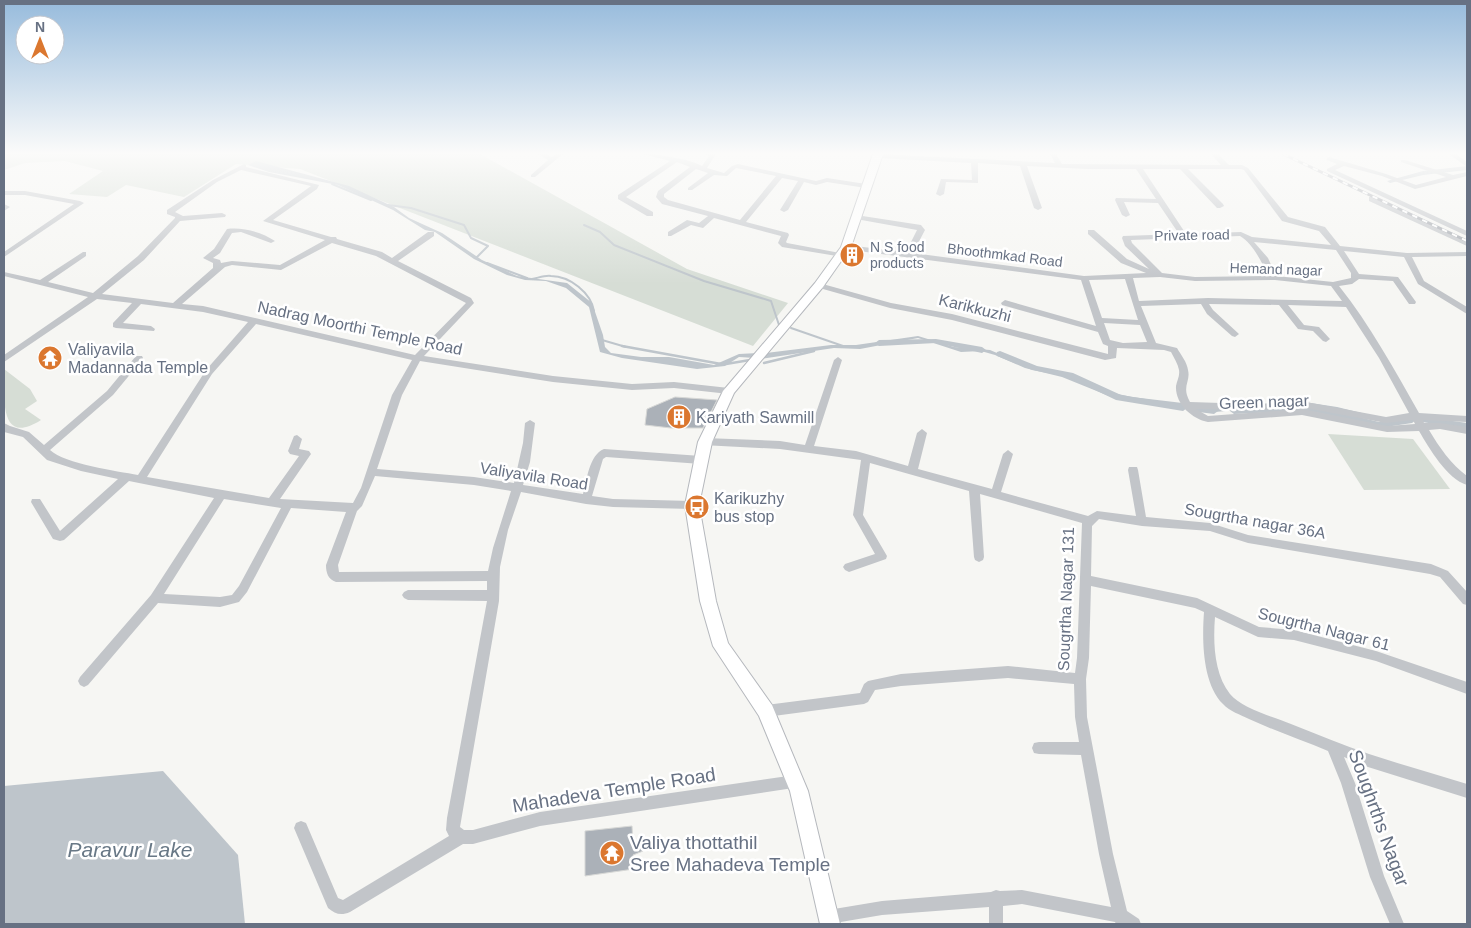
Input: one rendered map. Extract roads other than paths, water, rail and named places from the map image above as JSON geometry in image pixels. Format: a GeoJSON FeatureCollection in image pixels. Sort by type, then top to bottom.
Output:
{"type":"FeatureCollection","features":[{"type":"Feature","properties":{"kind":"main road"},"geometry":{"type":"LineString","coordinates":[[829,921],[812,844],[795,782],[766,712],[721,646],[708,601],[692,505],[705,442],[729,391],[766,350],[819,285],[843,251],[862,197]]}},
{"type":"Feature","properties":{"kind":"street"},"geometry":{"type":"LineString","coordinates":[[4,255],[80,203],[52,197]]}},
{"type":"Feature","properties":{"kind":"street"},"geometry":{"type":"LineString","coordinates":[[178,219],[179,216],[170,212],[190,197]]}},
{"type":"Feature","properties":{"kind":"street"},"geometry":{"type":"LineString","coordinates":[[301,197],[267,221],[379,254],[432,279],[470,303],[417,358],[397,395],[371,472],[360,500],[353,508],[332,565],[332,573],[336,577],[492,576]]}},
{"type":"Feature","properties":{"kind":"street"},"geometry":{"type":"LineString","coordinates":[[622,197],[650,214]]}},
{"type":"Feature","properties":{"kind":"street"},"geometry":{"type":"LineString","coordinates":[[660,197],[669,204],[741,224],[763,197]]}},
{"type":"Feature","properties":{"kind":"street"},"geometry":{"type":"LineString","coordinates":[[784,210],[792,197]]}},
{"type":"Feature","properties":{"kind":"street"},"geometry":{"type":"LineString","coordinates":[[1034,197],[1038,208]]}},
{"type":"Feature","properties":{"kind":"street"},"geometry":{"type":"LineString","coordinates":[[1158,197],[1183,235]]}},
{"type":"Feature","properties":{"kind":"street"},"geometry":{"type":"LineString","coordinates":[[1212,197],[1220,206]]}},
{"type":"Feature","properties":{"kind":"street","name":"Hemand nagar"},"geometry":{"type":"LineString","coordinates":[[1160,274],[1210,280],[1273,278],[1333,284],[1349,282],[1355,276],[1338,248],[1318,226],[1285,219],[1268,197]]}},
{"type":"Feature","properties":{"kind":"street"},"geometry":{"type":"LineString","coordinates":[[1388,197],[1467,234]]}},
{"type":"Feature","properties":{"kind":"street"},"geometry":{"type":"LineString","coordinates":[[1372,198],[1467,244]]}},
{"type":"Feature","properties":{"kind":"street"},"geometry":{"type":"LineString","coordinates":[[1126,215],[1118,200],[1160,201]]}},
{"type":"Feature","properties":{"kind":"street"},"geometry":{"type":"LineString","coordinates":[[4,359],[95,296],[141,258],[178,219],[222,216]]}},
{"type":"Feature","properties":{"kind":"street"},"geometry":{"type":"LineString","coordinates":[[671,234],[690,222],[700,226],[712,216]]}},
{"type":"Feature","properties":{"kind":"street"},"geometry":{"type":"LineString","coordinates":[[856,218],[918,227],[921,230],[909,254]]}},
{"type":"Feature","properties":{"kind":"street","name":"Bhoothmkad Road"},"geometry":{"type":"LineString","coordinates":[[741,224],[785,235],[782,242],[785,245],[843,251],[909,254],[1084,278],[1160,274]]}},
{"type":"Feature","properties":{"kind":"street"},"geometry":{"type":"LineString","coordinates":[[217,268],[216,262],[207,258],[217,251],[230,231],[242,230],[270,240]]}},
{"type":"Feature","properties":{"kind":"street"},"geometry":{"type":"LineString","coordinates":[[1091,232],[1124,261],[1160,274]]}},
{"type":"Feature","properties":{"kind":"street"},"geometry":{"type":"LineString","coordinates":[[392,261],[431,234]]}},
{"type":"Feature","properties":{"kind":"street","name":"Private road"},"geometry":{"type":"LineString","coordinates":[[1160,274],[1125,240],[1132,236],[1241,234],[1248,239],[1264,258],[1273,278]]}},
{"type":"Feature","properties":{"kind":"street","name":"Private road"},"geometry":{"type":"LineString","coordinates":[[1248,239],[1407,255],[1467,254]]}},
{"type":"Feature","properties":{"kind":"street"},"geometry":{"type":"LineString","coordinates":[[174,306],[217,268],[232,263],[281,268],[333,240]]}},
{"type":"Feature","properties":{"kind":"street"},"geometry":{"type":"LineString","coordinates":[[42,283],[83,254]]}},
{"type":"Feature","properties":{"kind":"street"},"geometry":{"type":"LineString","coordinates":[[1407,255],[1421,282],[1467,310]]}},
{"type":"Feature","properties":{"kind":"street","name":"Nadrag Moorthi Temple Road"},"geometry":{"type":"LineString","coordinates":[[4,274],[95,296],[202,308],[417,358],[553,379],[632,386],[674,385],[729,391]]}},
{"type":"Feature","properties":{"kind":"street"},"geometry":{"type":"LineString","coordinates":[[1128,276],[1136,304],[1153,346]]}},
{"type":"Feature","properties":{"kind":"street"},"geometry":{"type":"LineString","coordinates":[[1355,276],[1395,278],[1412,302]]}},
{"type":"Feature","properties":{"kind":"street"},"geometry":{"type":"LineString","coordinates":[[1084,278],[1106,342],[1112,345],[1170,348],[1176,353],[1184,371],[1180,388],[1188,405]]}},
{"type":"Feature","properties":{"kind":"street"},"geometry":{"type":"LineString","coordinates":[[1333,284],[1375,343],[1422,427],[1456,475],[1467,481]]}},
{"type":"Feature","properties":{"kind":"street","name":"Karikkuzhi"},"geometry":{"type":"LineString","coordinates":[[819,285],[890,305],[952,317],[1105,357],[1113,356],[1112,345]]}},
{"type":"Feature","properties":{"kind":"street"},"geometry":{"type":"LineString","coordinates":[[138,302],[116,326],[151,329]]}},
{"type":"Feature","properties":{"kind":"street"},"geometry":{"type":"LineString","coordinates":[[1136,304],[1204,302],[1349,304]]}},
{"type":"Feature","properties":{"kind":"street"},"geometry":{"type":"LineString","coordinates":[[1204,302],[1210,312],[1235,334]]}},
{"type":"Feature","properties":{"kind":"street"},"geometry":{"type":"LineString","coordinates":[[1005,303],[1101,330]]}},
{"type":"Feature","properties":{"kind":"street"},"geometry":{"type":"LineString","coordinates":[[1282,303],[1301,327],[1316,329],[1326,339]]}},
{"type":"Feature","properties":{"kind":"street"},"geometry":{"type":"LineString","coordinates":[[1098,320],[1144,322]]}},
{"type":"Feature","properties":{"kind":"street"},"geometry":{"type":"LineString","coordinates":[[141,478],[210,372],[254,321]]}},
{"type":"Feature","properties":{"kind":"street"},"geometry":{"type":"LineString","coordinates":[[44,450],[110,393],[139,358]]}},
{"type":"Feature","properties":{"kind":"street"},"geometry":{"type":"LineString","coordinates":[[808,450],[838,360]]}},
{"type":"Feature","properties":{"kind":"street","name":"Green nagar"},"geometry":{"type":"LineString","coordinates":[[1188,405],[1252,407],[1306,405],[1386,420],[1415,416],[1467,419]]}},
{"type":"Feature","properties":{"kind":"street","name":"Green nagar"},"geometry":{"type":"LineString","coordinates":[[1188,405],[1193,413],[1203,418],[1302,412],[1387,429],[1440,426],[1467,430]]}},
{"type":"Feature","properties":{"kind":"street"},"geometry":{"type":"LineString","coordinates":[[461,837],[453,830],[454,818],[493,596],[492,576],[497,552],[519,488],[529,444],[530,423]]}},
{"type":"Feature","properties":{"kind":"street"},"geometry":{"type":"LineString","coordinates":[[4,426],[7,429],[26,434],[51,456],[82,467],[221,495],[272,503],[353,508]]}},
{"type":"Feature","properties":{"kind":"street"},"geometry":{"type":"LineString","coordinates":[[912,471],[922,433]]}},
{"type":"Feature","properties":{"kind":"street"},"geometry":{"type":"LineString","coordinates":[[272,503],[306,454],[293,450],[297,439]]}},
{"type":"Feature","properties":{"kind":"street","name":"Sougrtha Nagar 131"},"geometry":{"type":"LineString","coordinates":[[705,442],[780,445],[866,458],[1087,520],[1085,569],[1087,580],[1083,658],[1080,679],[1081,717],[1106,854],[1126,922],[1022,897],[996,897],[882,908],[829,921]]}},
{"type":"Feature","properties":{"kind":"street"},"geometry":{"type":"LineString","coordinates":[[586,500],[599,457],[604,453],[701,460]]}},
{"type":"Feature","properties":{"kind":"street"},"geometry":{"type":"LineString","coordinates":[[995,495],[1008,454]]}},
{"type":"Feature","properties":{"kind":"street"},"geometry":{"type":"LineString","coordinates":[[849,567],[882,556],[858,515],[866,458]]}},
{"type":"Feature","properties":{"kind":"street"},"geometry":{"type":"LineString","coordinates":[[1133,470],[1142,522]]}},
{"type":"Feature","properties":{"kind":"street","name":"Valiyavila Road"},"geometry":{"type":"LineString","coordinates":[[371,472],[440,477],[586,500],[692,505]]}},
{"type":"Feature","properties":{"kind":"street"},"geometry":{"type":"LineString","coordinates":[[36,502],[57,536],[60,536],[128,476]]}},
{"type":"Feature","properties":{"kind":"street"},"geometry":{"type":"LineString","coordinates":[[974,489],[978,557]]}},
{"type":"Feature","properties":{"kind":"street"},"geometry":{"type":"LineString","coordinates":[[84,681],[155,598],[221,495]]}},
{"type":"Feature","properties":{"kind":"street"},"geometry":{"type":"LineString","coordinates":[[155,598],[220,602],[235,599],[243,589],[288,505]]}},
{"type":"Feature","properties":{"kind":"street","name":"Sougrtha nagar 36A"},"geometry":{"type":"LineString","coordinates":[[1087,520],[1088,523],[1096,515],[1142,522],[1210,527],[1248,539],[1431,569],[1444,574],[1467,600]]}},
{"type":"Feature","properties":{"kind":"street","name":"Sougrtha Nagar 61"},"geometry":{"type":"LineString","coordinates":[[1087,580],[1197,603],[1258,632],[1294,635],[1376,656],[1467,688]]}},
{"type":"Feature","properties":{"kind":"street"},"geometry":{"type":"LineString","coordinates":[[408,595],[493,596]]}},
{"type":"Feature","properties":{"kind":"street"},"geometry":{"type":"LineString","coordinates":[[1210,610],[1208,630],[1214,670],[1219,688],[1227,701],[1242,710],[1333,746]]}},
{"type":"Feature","properties":{"kind":"street"},"geometry":{"type":"LineString","coordinates":[[766,712],[864,698],[868,688],[872,685],[901,680],[1008,672],[1080,679]]}},
{"type":"Feature","properties":{"kind":"street","name":"Soughrths Nagar"},"geometry":{"type":"LineString","coordinates":[[1333,746],[1368,760],[1467,791]]}},
{"type":"Feature","properties":{"kind":"street","name":"Soughrths Nagar"},"geometry":{"type":"LineString","coordinates":[[1333,746],[1348,783],[1377,877],[1397,924]]}},
{"type":"Feature","properties":{"kind":"street"},"geometry":{"type":"LineString","coordinates":[[1039,748],[1087,749]]}},
{"type":"Feature","properties":{"kind":"street","name":"Mahadeva Temple Road"},"geometry":{"type":"LineString","coordinates":[[301,828],[333,903],[338,907],[355,903],[461,837],[473,837],[540,819],[795,782]]}},
{"type":"Feature","properties":{"kind":"street"},"geometry":{"type":"LineString","coordinates":[[996,897],[996,924]]}},
{"type":"Feature","properties":{"kind":"water"},"geometry":{"type":"Polygon","coordinates":[[[365,197],[373,197],[394,207],[409,218],[442,233],[482,260],[517,276],[567,283],[592,303],[605,347],[611,353],[641,357],[669,357],[714,365],[739,354],[758,353],[755,358],[739,357],[725,366],[697,369],[622,358],[600,352],[589,307],[566,288],[546,281],[525,280],[507,275],[474,259],[435,232],[425,230],[393,210],[365,197]]]}},
{"type":"Feature","properties":{"kind":"water"},"geometry":{"type":"Polygon","coordinates":[[[918,336],[954,347],[990,350],[1023,364],[1062,373],[1104,391],[1132,397],[1191,404],[1254,406],[1291,400],[1337,407],[1382,418],[1420,419],[1387,423],[1339,410],[1304,405],[1214,412],[1109,396],[1062,377],[1025,368],[995,355],[981,351],[961,352],[918,338],[860,349],[834,348],[761,359],[766,353],[831,345],[856,345],[918,336]]]}},
{"type":"Feature","properties":{"kind":"water","name":"Paravur Lake"},"geometry":{"type":"Polygon","coordinates":[[[163,771],[238,855],[245,924],[4,924],[4,786],[163,771]]]}},
{"type":"Feature","properties":{"kind":"waterway"},"geometry":{"type":"LineString","coordinates":[[364,197],[371,200]]}},
{"type":"Feature","properties":{"kind":"waterway"},"geometry":{"type":"LineString","coordinates":[[388,205],[411,208],[464,225],[471,238],[488,246],[476,258]]}},
{"type":"Feature","properties":{"kind":"waterway"},"geometry":{"type":"LineString","coordinates":[[584,225],[600,232],[614,245],[704,281],[771,301],[779,325]]}},
{"type":"Feature","properties":{"kind":"waterway"},"geometry":{"type":"LineString","coordinates":[[487,263],[527,278]]}},
{"type":"Feature","properties":{"kind":"waterway"},"geometry":{"type":"LineString","coordinates":[[532,279],[549,276],[572,282],[589,298],[594,311]]}},
{"type":"Feature","properties":{"kind":"waterway"},"geometry":{"type":"LineString","coordinates":[[791,328],[843,346]]}},
{"type":"Feature","properties":{"kind":"waterway"},"geometry":{"type":"LineString","coordinates":[[602,340],[624,346]]}},
{"type":"Feature","properties":{"kind":"waterway"},"geometry":{"type":"LineString","coordinates":[[879,343],[936,341],[982,350]]}},
{"type":"Feature","properties":{"kind":"waterway"},"geometry":{"type":"LineString","coordinates":[[624,346],[721,364]]}},
{"type":"Feature","properties":{"kind":"waterway"},"geometry":{"type":"LineString","coordinates":[[764,363],[814,351]]}},
{"type":"Feature","properties":{"kind":"waterway"},"geometry":{"type":"LineString","coordinates":[[1000,354],[1035,368],[1070,375],[1119,398],[1183,408]]}},
{"type":"Feature","properties":{"kind":"waterway"},"geometry":{"type":"LineString","coordinates":[[726,364],[750,360]]}},
{"type":"Feature","properties":{"kind":"waterway"},"geometry":{"type":"LineString","coordinates":[[1234,411],[1299,408],[1319,410],[1379,425],[1412,420]]}},
{"type":"Feature","properties":{"kind":"waterway"},"geometry":{"type":"LineString","coordinates":[[1194,409],[1214,411]]}},
{"type":"Feature","properties":{"kind":"waterway"},"geometry":{"type":"LineString","coordinates":[[1425,420],[1467,426]]}},
{"type":"Feature","properties":{"kind":"railway"},"geometry":{"type":"LineString","coordinates":[[1375,197],[1467,241]]}},
{"type":"Feature","properties":{"kind":"place","name":"N S food products"},"geometry":{"type":"Point","coordinates":[852,255]}},
{"type":"Feature","properties":{"kind":"place","name":"Valiyavila Madannada Temple"},"geometry":{"type":"Point","coordinates":[50,358]}},
{"type":"Feature","properties":{"kind":"place","name":"Kariyath Sawmill"},"geometry":{"type":"Point","coordinates":[679,417]}},
{"type":"Feature","properties":{"kind":"place","name":"Karikuzhy bus stop"},"geometry":{"type":"Point","coordinates":[697,507]}},
{"type":"Feature","properties":{"kind":"place","name":"Valiya thottathil Sree Mahadeva Temple"},"geometry":{"type":"Point","coordinates":[612,853]}}]}
